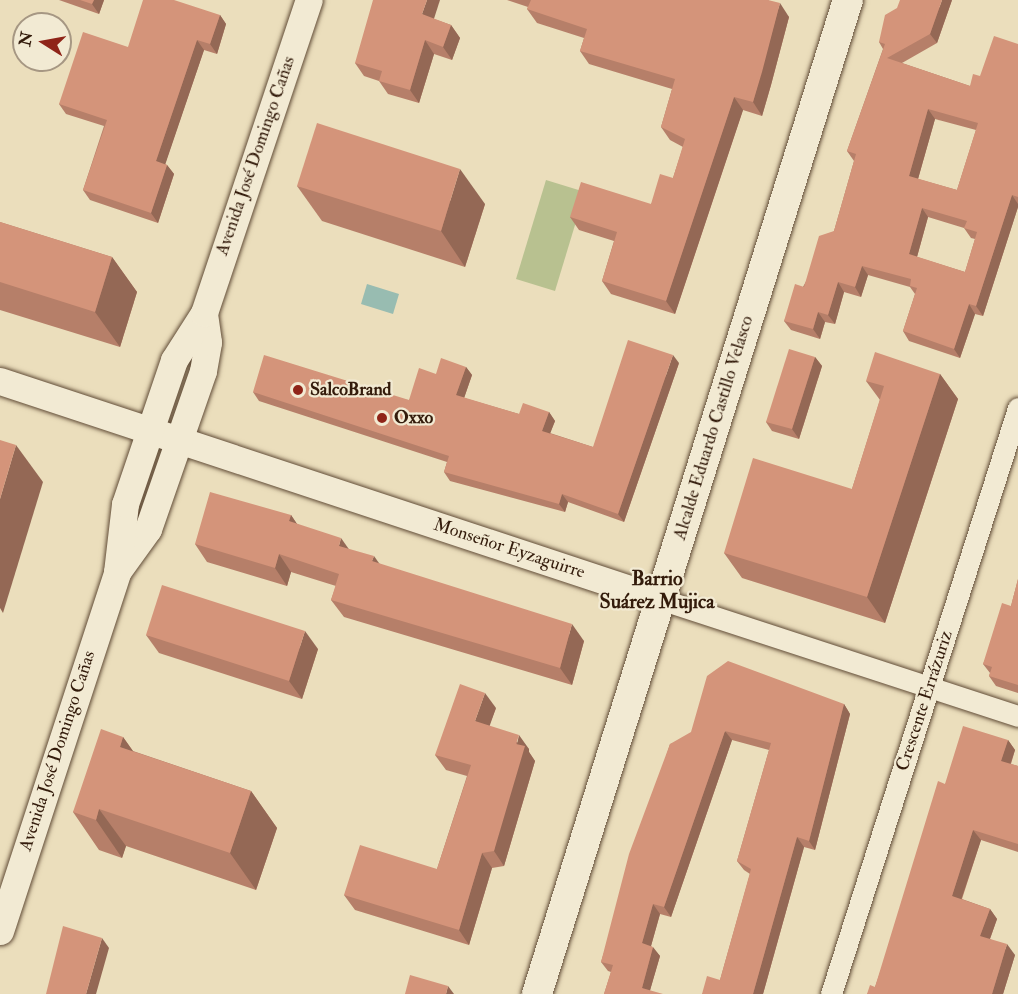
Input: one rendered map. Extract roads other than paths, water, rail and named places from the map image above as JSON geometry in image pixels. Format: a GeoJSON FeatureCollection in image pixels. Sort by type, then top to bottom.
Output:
{"type":"FeatureCollection","features":[{"type":"Feature","properties":{"kind":"main road","name":"Alcalde Eduardo Castillo Velasco"},"geometry":{"type":"LineString","coordinates":[[537,994],[848,0]]}},
{"type":"Feature","properties":{"kind":"street","name":"Avenida José Domingo Cañas"},"geometry":{"type":"LineString","coordinates":[[0,931],[117,572],[120,520],[174,360],[204,313],[309,0]]}},
{"type":"Feature","properties":{"kind":"street","name":"Avenida José Domingo Cañas"},"geometry":{"type":"LineString","coordinates":[[117,572],[148,529],[207,357],[204,313]]}},
{"type":"Feature","properties":{"kind":"street","name":"Monseñor Eyzaguirre"},"geometry":{"type":"LineString","coordinates":[[0,381],[1018,716]]}},
{"type":"Feature","properties":{"kind":"street","name":"Crescente Errázuriz"},"geometry":{"type":"LineString","coordinates":[[831,994],[1018,408]]}},
{"type":"Feature","properties":{"kind":"water"},"geometry":{"type":"Polygon","coordinates":[[[367,284],[399,294],[393,314],[361,304],[367,284]]]}},
{"type":"Feature","properties":{"kind":"place","name":"SalcoBrand"},"geometry":{"type":"Point","coordinates":[298,390]}},
{"type":"Feature","properties":{"kind":"place","name":"Oxxo"},"geometry":{"type":"Point","coordinates":[382,418]}},
{"type":"Feature","properties":{"kind":"district","name":"Barrio Suárez Mujica"},"geometry":{"type":"Point","coordinates":[657,590]}}]}
